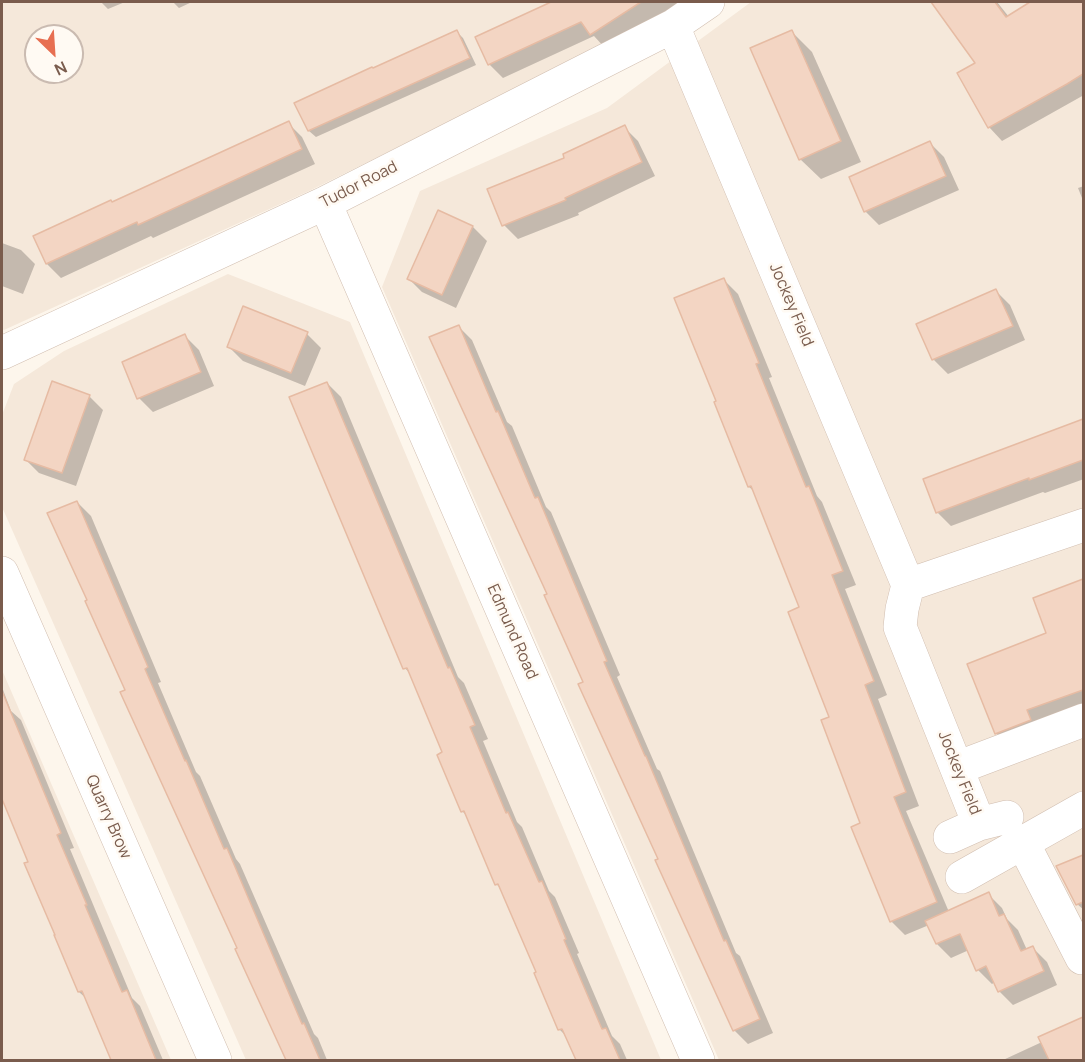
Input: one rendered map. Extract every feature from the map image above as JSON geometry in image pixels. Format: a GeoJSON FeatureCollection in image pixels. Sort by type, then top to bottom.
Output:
{"type":"FeatureCollection","features":[{"type":"Feature","properties":{"kind":"street","name":"Tudor Road"},"geometry":{"type":"LineString","coordinates":[[2,352],[325,203],[673,26],[708,2]]}},
{"type":"Feature","properties":{"kind":"street","name":"Jockey Field"},"geometry":{"type":"LineString","coordinates":[[673,26],[908,585],[900,627],[957,768],[990,830],[1082,958]]}},
{"type":"Feature","properties":{"kind":"street","name":"Edmund Road"},"geometry":{"type":"LineString","coordinates":[[325,203],[698,1060]]}},
{"type":"Feature","properties":{"kind":"street"},"geometry":{"type":"LineString","coordinates":[[908,585],[1083,525]]}},
{"type":"Feature","properties":{"kind":"street","name":"Quarry Brow"},"geometry":{"type":"LineString","coordinates":[[2,573],[215,1060]]}},
{"type":"Feature","properties":{"kind":"street"},"geometry":{"type":"LineString","coordinates":[[957,768],[1083,720]]}},
{"type":"Feature","properties":{"kind":"street"},"geometry":{"type":"LineString","coordinates":[[962,877],[990,830],[1083,808]]}},
{"type":"Feature","properties":{"kind":"shaded area"},"geometry":{"type":"Polygon","coordinates":[[[2,2],[685,2],[663,16],[309,191],[2,329],[2,2]]]}},
{"type":"Feature","properties":{"kind":"shaded area"},"geometry":{"type":"Polygon","coordinates":[[[751,2],[1083,2],[1083,1060],[719,1060],[382,287],[420,191],[607,108],[751,2]]]}},
{"type":"Feature","properties":{"kind":"shaded area"},"geometry":{"type":"Polygon","coordinates":[[[228,274],[350,322],[661,1060],[246,1060],[2,507],[2,415],[14,384],[64,351],[228,274]]]}},
{"type":"Feature","properties":{"kind":"shaded area"},"geometry":{"type":"Polygon","coordinates":[[[2,670],[171,1060],[2,1060],[2,670]]]}},
{"type":"Feature","properties":{"kind":"building"},"geometry":{"type":"Polygon","coordinates":[[[551,2],[641,2],[590,35],[581,22],[488,65],[475,37],[551,2]]]}},
{"type":"Feature","properties":{"kind":"building"},"geometry":{"type":"Polygon","coordinates":[[[931,2],[995,2],[1006,17],[1030,2],[1083,2],[1083,74],[988,128],[957,73],[975,63],[931,2]]]}},
{"type":"Feature","properties":{"kind":"building"},"geometry":{"type":"Polygon","coordinates":[[[457,30],[470,58],[308,131],[294,103],[457,30]]]}},
{"type":"Feature","properties":{"kind":"building"},"geometry":{"type":"Polygon","coordinates":[[[792,30],[841,141],[799,160],[750,48],[792,30]]]}},
{"type":"Feature","properties":{"kind":"building"},"geometry":{"type":"Polygon","coordinates":[[[289,121],[302,149],[138,225],[137,222],[46,264],[33,236],[289,121]]]}},
{"type":"Feature","properties":{"kind":"building"},"geometry":{"type":"Polygon","coordinates":[[[625,125],[642,162],[565,198],[566,200],[502,226],[487,189],[564,158],[563,154],[625,125]]]}},
{"type":"Feature","properties":{"kind":"building"},"geometry":{"type":"Polygon","coordinates":[[[930,141],[946,176],[864,212],[849,177],[930,141]]]}},
{"type":"Feature","properties":{"kind":"building"},"geometry":{"type":"Polygon","coordinates":[[[438,210],[473,226],[442,295],[407,279],[438,210]]]}},
{"type":"Feature","properties":{"kind":"building"},"geometry":{"type":"Polygon","coordinates":[[[724,278],[759,363],[756,364],[843,571],[832,575],[874,681],[865,685],[906,792],[894,797],[937,902],[890,922],[851,827],[860,823],[821,720],[829,717],[788,612],[799,607],[751,486],[748,487],[674,298],[724,278]]]}},
{"type":"Feature","properties":{"kind":"building"},"geometry":{"type":"Polygon","coordinates":[[[996,289],[1013,326],[932,360],[916,324],[996,289]]]}},
{"type":"Feature","properties":{"kind":"building"},"geometry":{"type":"Polygon","coordinates":[[[243,306],[308,332],[291,373],[227,347],[243,306]]]}},
{"type":"Feature","properties":{"kind":"building"},"geometry":{"type":"Polygon","coordinates":[[[459,325],[535,498],[538,497],[607,661],[604,662],[760,1019],[733,1031],[578,684],[583,682],[544,595],[547,594],[429,337],[459,325]]]}},
{"type":"Feature","properties":{"kind":"building"},"geometry":{"type":"Polygon","coordinates":[[[185,334],[201,372],[137,399],[122,362],[185,334]]]}},
{"type":"Feature","properties":{"kind":"building"},"geometry":{"type":"Polygon","coordinates":[[[52,381],[90,395],[62,473],[24,460],[52,381]]]}},
{"type":"Feature","properties":{"kind":"building"},"geometry":{"type":"Polygon","coordinates":[[[327,382],[448,668],[450,667],[475,725],[470,727],[506,813],[508,812],[539,882],[542,881],[602,1029],[606,1028],[620,1060],[576,1060],[562,1029],[558,1030],[498,884],[495,885],[464,811],[461,812],[437,755],[442,752],[407,668],[403,669],[289,397],[327,382]]]}},
{"type":"Feature","properties":{"kind":"building"},"geometry":{"type":"Polygon","coordinates":[[[1083,419],[1083,460],[936,513],[923,479],[1083,419]]]}},
{"type":"Feature","properties":{"kind":"building"},"geometry":{"type":"Polygon","coordinates":[[[77,501],[148,667],[145,669],[320,1060],[286,1060],[120,692],[125,690],[47,513],[77,501]]]}},
{"type":"Feature","properties":{"kind":"building"},"geometry":{"type":"Polygon","coordinates":[[[1083,579],[1083,690],[1027,710],[1031,720],[995,734],[967,664],[1046,633],[1033,598],[1083,579]]]}},
{"type":"Feature","properties":{"kind":"building"},"geometry":{"type":"Polygon","coordinates":[[[2,691],[61,833],[57,835],[87,905],[85,905],[122,992],[127,990],[156,1060],[111,1060],[82,991],[78,992],[54,935],[24,863],[28,862],[2,799],[2,691]]]}},
{"type":"Feature","properties":{"kind":"building"},"geometry":{"type":"Polygon","coordinates":[[[1083,855],[1083,902],[1076,905],[1056,866],[1083,855]]]}},
{"type":"Feature","properties":{"kind":"building"},"geometry":{"type":"Polygon","coordinates":[[[989,892],[999,916],[1004,914],[1021,951],[1033,946],[1044,971],[998,992],[986,966],[976,971],[960,934],[936,944],[925,921],[989,892]]]}},
{"type":"Feature","properties":{"kind":"building"},"geometry":{"type":"Polygon","coordinates":[[[1083,1017],[1083,1060],[1049,1060],[1038,1037],[1083,1017]]]}}]}
